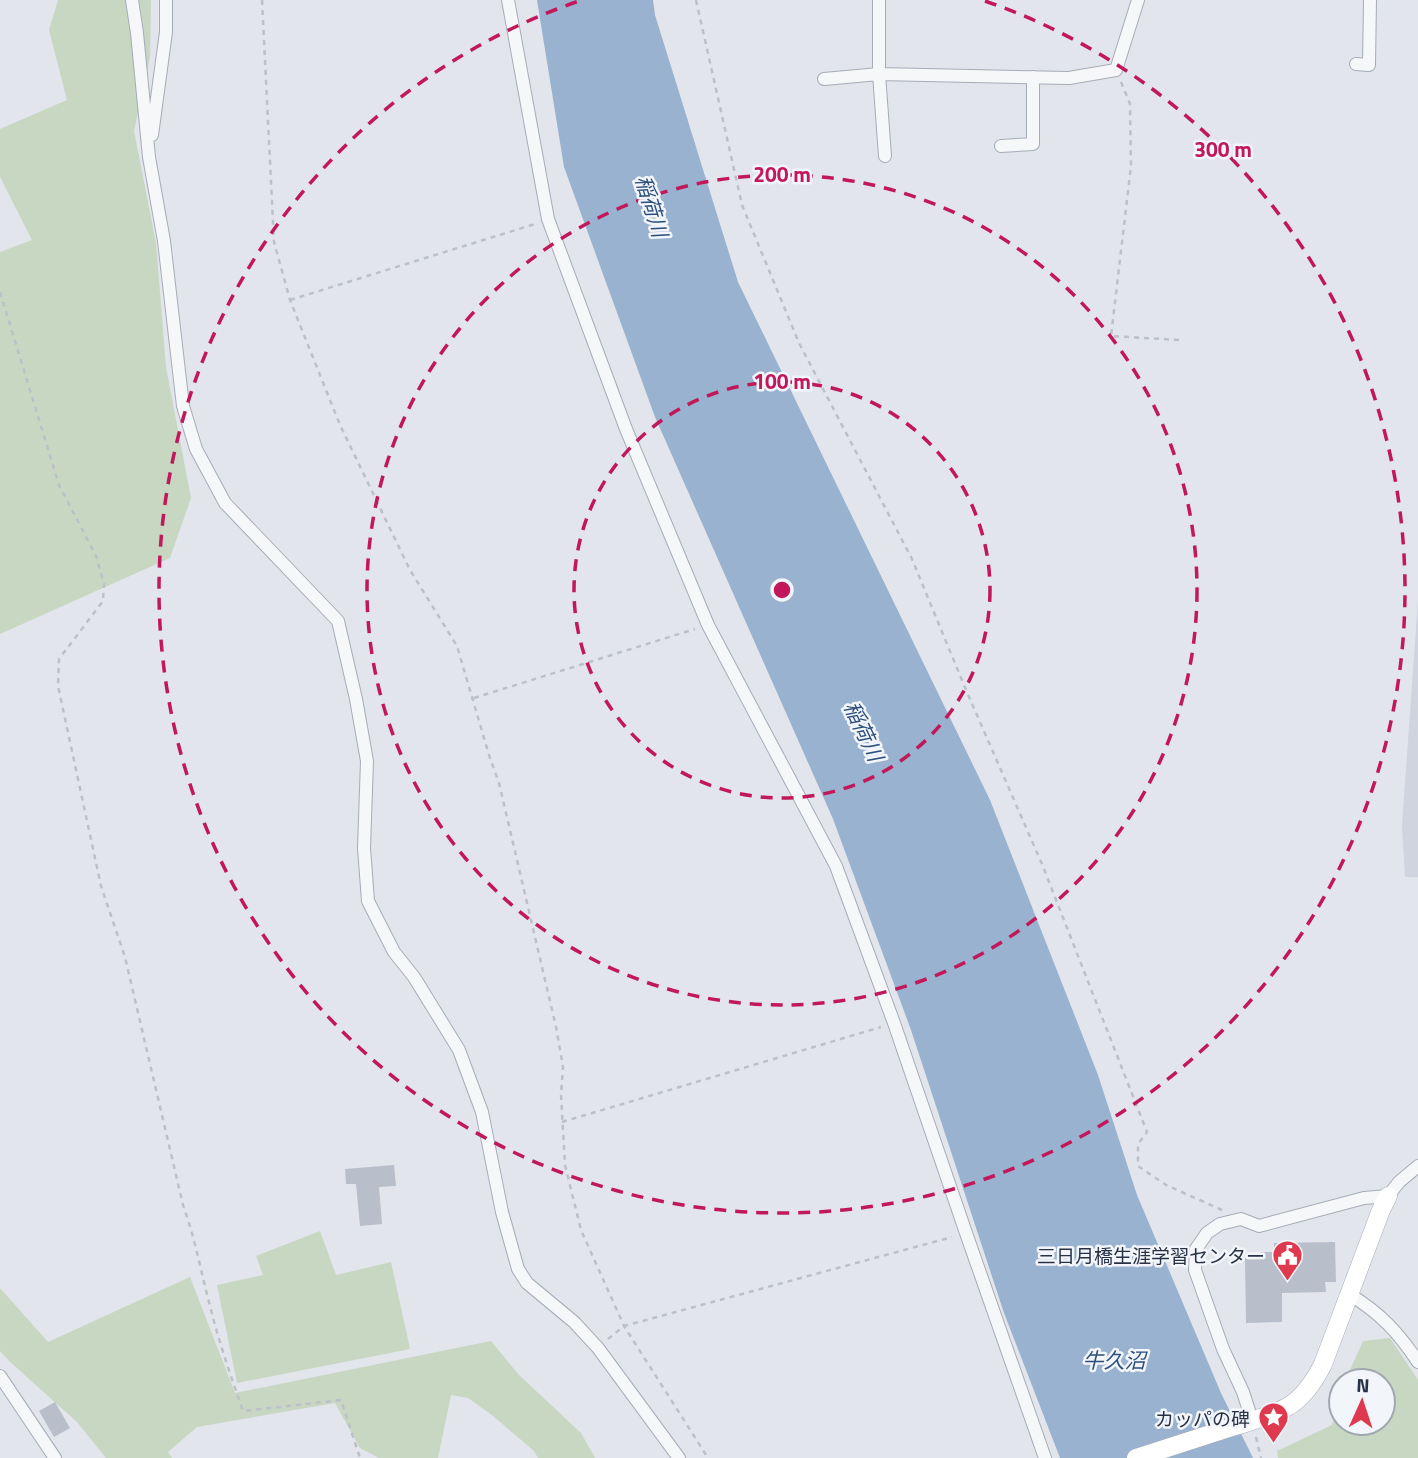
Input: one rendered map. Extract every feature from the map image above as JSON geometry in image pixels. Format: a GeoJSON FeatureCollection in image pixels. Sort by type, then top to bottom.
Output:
{"type":"FeatureCollection","features":[{"type":"Feature","properties":{"kind":"street"},"geometry":{"type":"LineString","coordinates":[[132,0],[149,157],[164,241],[183,407],[196,449],[225,503],[338,621],[367,761],[365,848],[368,901],[394,952],[415,977],[459,1050],[482,1112],[502,1212],[518,1269],[527,1283],[574,1322],[598,1348],[679,1458]]}},
{"type":"Feature","properties":{"kind":"street"},"geometry":{"type":"LineString","coordinates":[[149,157],[166,32],[166,0]]}},
{"type":"Feature","properties":{"kind":"street"},"geometry":{"type":"LineString","coordinates":[[508,0],[548,219],[626,429],[708,625],[836,866],[894,1023],[1045,1458]]}},
{"type":"Feature","properties":{"kind":"street"},"geometry":{"type":"LineString","coordinates":[[879,0],[879,74],[885,156]]}},
{"type":"Feature","properties":{"kind":"street"},"geometry":{"type":"LineString","coordinates":[[824,79],[879,74],[1069,78],[1116,70],[1138,0]]}},
{"type":"Feature","properties":{"kind":"street"},"geometry":{"type":"LineString","coordinates":[[1356,64],[1369,65],[1370,0]]}},
{"type":"Feature","properties":{"kind":"street"},"geometry":{"type":"LineString","coordinates":[[1001,146],[1033,144],[1033,77]]}},
{"type":"Feature","properties":{"kind":"street"},"geometry":{"type":"LineString","coordinates":[[1136,1458],[1250,1421],[1291,1405],[1304,1393],[1323,1364],[1388,1196],[1399,1182],[1418,1166]]}},
{"type":"Feature","properties":{"kind":"street"},"geometry":{"type":"LineString","coordinates":[[1250,1421],[1242,1392],[1223,1349],[1195,1270],[1196,1249],[1207,1233],[1220,1224],[1241,1219],[1259,1226],[1364,1198],[1388,1196]]}},
{"type":"Feature","properties":{"kind":"street"},"geometry":{"type":"LineString","coordinates":[[1349,1294],[1369,1306],[1402,1339],[1418,1362]]}},
{"type":"Feature","properties":{"kind":"street"},"geometry":{"type":"LineString","coordinates":[[0,1376],[55,1458]]}},
{"type":"Feature","properties":{"kind":"path"},"geometry":{"type":"LineString","coordinates":[[262,0],[274,242],[290,300],[340,425],[410,570],[457,646],[499,783],[556,1027],[563,1067],[561,1095],[565,1165],[581,1230],[624,1326],[708,1458]]}},
{"type":"Feature","properties":{"kind":"path"},"geometry":{"type":"LineString","coordinates":[[695,0],[742,205],[799,343],[912,559],[1042,864],[1147,1132],[1138,1144],[1138,1166],[1166,1185],[1241,1219]]}},
{"type":"Feature","properties":{"kind":"path"},"geometry":{"type":"LineString","coordinates":[[1116,70],[1130,104],[1131,166],[1111,336],[1179,340]]}},
{"type":"Feature","properties":{"kind":"path"},"geometry":{"type":"LineString","coordinates":[[290,300],[548,219]]}},
{"type":"Feature","properties":{"kind":"path"},"geometry":{"type":"LineString","coordinates":[[0,292],[59,485],[96,556],[104,584],[103,601],[59,659],[58,686],[101,886],[125,957],[183,1206],[226,1360],[243,1411],[341,1400],[360,1458]]}},
{"type":"Feature","properties":{"kind":"path"},"geometry":{"type":"LineString","coordinates":[[473,698],[708,625]]}},
{"type":"Feature","properties":{"kind":"path"},"geometry":{"type":"LineString","coordinates":[[562,1122],[894,1023]]}},
{"type":"Feature","properties":{"kind":"path"},"geometry":{"type":"LineString","coordinates":[[598,1348],[624,1326],[965,1233]]}},
{"type":"Feature","properties":{"kind":"path"},"geometry":{"type":"LineString","coordinates":[[1250,1421],[1261,1458]]}},
{"type":"Feature","properties":{"kind":"shaded area"},"geometry":{"type":"Polygon","coordinates":[[[1418,601],[1418,877],[1405,877],[1402,825],[1418,601]]]}},
{"type":"Feature","properties":{"kind":"green space"},"geometry":{"type":"Polygon","coordinates":[[[58,0],[151,0],[150,58],[134,131],[156,243],[166,367],[191,498],[170,558],[0,634],[0,252],[32,240],[0,177],[0,129],[67,100],[49,30],[58,0]]]}},
{"type":"Feature","properties":{"kind":"green space"},"geometry":{"type":"Polygon","coordinates":[[[320,1231],[336,1275],[391,1262],[410,1349],[237,1383],[217,1285],[263,1275],[256,1256],[320,1231]]]}},
{"type":"Feature","properties":{"kind":"green space"},"geometry":{"type":"Polygon","coordinates":[[[190,1277],[235,1393],[491,1341],[519,1375],[581,1433],[595,1458],[538,1458],[534,1451],[492,1415],[468,1398],[451,1395],[438,1458],[379,1458],[360,1448],[335,1403],[197,1427],[168,1452],[172,1458],[106,1458],[77,1422],[0,1351],[0,1288],[48,1342],[190,1277]]]}},
{"type":"Feature","properties":{"kind":"green space"},"geometry":{"type":"Polygon","coordinates":[[[1390,1338],[1418,1380],[1418,1458],[1278,1458],[1277,1451],[1327,1427],[1327,1437],[1397,1437],[1397,1367],[1351,1367],[1363,1341],[1390,1338]]]}},
{"type":"Feature","properties":{"kind":"water","name":"牛久沼"},"geometry":{"type":"Polygon","coordinates":[[[537,0],[653,0],[655,15],[738,282],[990,800],[1098,1075],[1137,1195],[1221,1393],[1253,1458],[1060,1458],[1004,1313],[911,1030],[833,819],[655,417],[564,167],[537,0]]]}},
{"type":"Feature","properties":{"kind":"building"},"geometry":{"type":"Polygon","coordinates":[[[394,1165],[396,1186],[379,1187],[382,1224],[360,1226],[356,1184],[346,1184],[345,1169],[394,1165]]]}},
{"type":"Feature","properties":{"kind":"building","name":"三日月橋生涯学習センター"},"geometry":{"type":"Polygon","coordinates":[[[1335,1242],[1336,1282],[1325,1282],[1326,1292],[1282,1293],[1282,1322],[1246,1323],[1245,1258],[1261,1257],[1261,1252],[1274,1252],[1274,1243],[1335,1242]]]}},
{"type":"Feature","properties":{"kind":"building"},"geometry":{"type":"Polygon","coordinates":[[[55,1402],[70,1428],[54,1437],[39,1411],[55,1402]]]}},
{"type":"Feature","properties":{"kind":"place","name":"三日月橋生涯学習センター"},"geometry":{"type":"Point","coordinates":[1288,1282]}},
{"type":"Feature","properties":{"kind":"place","name":"カッパの碑"},"geometry":{"type":"Point","coordinates":[1273,1445]}},
{"type":"Feature","properties":{"kind":"water label","name":"稲荷川"},"geometry":{"type":"Point","coordinates":[652,206]}},
{"type":"Feature","properties":{"kind":"water label","name":"稲荷川"},"geometry":{"type":"Point","coordinates":[864,731]}}]}
